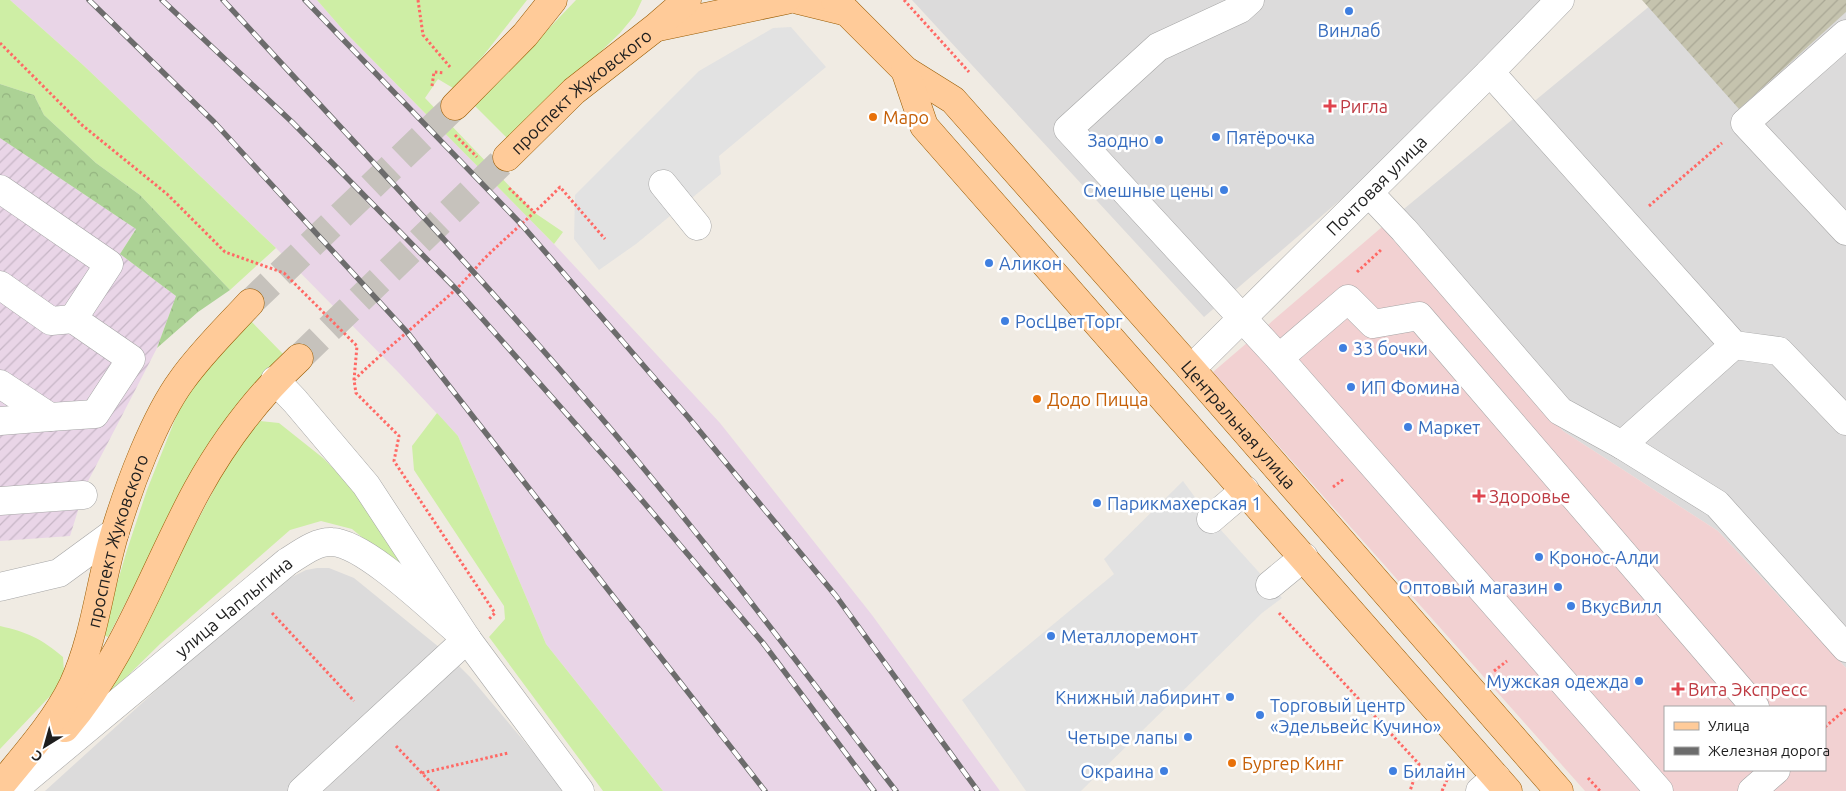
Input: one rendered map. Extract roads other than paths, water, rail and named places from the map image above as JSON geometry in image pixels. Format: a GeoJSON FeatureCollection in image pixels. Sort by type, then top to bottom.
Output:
{"type":"FeatureCollection","features":[{"type":"Feature","properties":{"kind":"main road"},"geometry":{"type":"LineString","coordinates":[[452,118],[553,0]]}},
{"type":"Feature","properties":{"kind":"main road","name":"проспект Жуковского"},"geometry":{"type":"LineString","coordinates":[[656,27],[662,0]]}},
{"type":"Feature","properties":{"kind":"main road","name":"проспект Жуковского"},"geometry":{"type":"LineString","coordinates":[[506,157],[574,91],[656,27],[687,0]]}},
{"type":"Feature","properties":{"kind":"main road","name":"проспект Жуковского"},"geometry":{"type":"LineString","coordinates":[[656,27],[786,0]]}},
{"type":"Feature","properties":{"kind":"main road"},"geometry":{"type":"LineString","coordinates":[[798,0],[847,4]]}},
{"type":"Feature","properties":{"kind":"main road","name":"Центральная улица"},"geometry":{"type":"LineString","coordinates":[[847,4],[905,70],[953,100],[1191,369],[1559,791]]}},
{"type":"Feature","properties":{"kind":"main road","name":"Центральная улица"},"geometry":{"type":"LineString","coordinates":[[905,70],[924,126],[1304,557],[1495,786]]}},
{"type":"Feature","properties":{"kind":"main road","name":"проспект Жуковского"},"geometry":{"type":"LineString","coordinates":[[0,786],[48,725],[72,686],[82,664],[115,532],[138,467],[152,435],[181,381],[200,357],[250,303]]}},
{"type":"Feature","properties":{"kind":"main road","name":"проспект Жуковского"},"geometry":{"type":"LineString","coordinates":[[11,791],[69,723],[104,674],[135,618],[198,489],[232,434],[275,380],[299,358]]}},
{"type":"Feature","properties":{"kind":"street"},"geometry":{"type":"LineString","coordinates":[[1250,0],[1240,9],[1158,47],[1068,129],[1279,358],[1659,791]]}},
{"type":"Feature","properties":{"kind":"street","name":"Почтовая улица"},"geometry":{"type":"LineString","coordinates":[[1191,369],[1560,0]]}},
{"type":"Feature","properties":{"kind":"street"},"geometry":{"type":"LineString","coordinates":[[1846,34],[1745,123],[1846,231]]}},
{"type":"Feature","properties":{"kind":"street"},"geometry":{"type":"LineString","coordinates":[[1490,72],[1734,346],[1780,351],[1846,421]]}},
{"type":"Feature","properties":{"kind":"street"},"geometry":{"type":"LineString","coordinates":[[663,184],[697,226]]}},
{"type":"Feature","properties":{"kind":"street"},"geometry":{"type":"LineString","coordinates":[[0,189],[109,264],[73,318]]}},
{"type":"Feature","properties":{"kind":"street"},"geometry":{"type":"LineString","coordinates":[[1369,193],[1404,230],[1560,411],[1622,445],[1717,504],[1846,648]]}},
{"type":"Feature","properties":{"kind":"street"},"geometry":{"type":"LineString","coordinates":[[0,285],[51,321],[73,318],[131,360],[96,414],[0,421]]}},
{"type":"Feature","properties":{"kind":"street"},"geometry":{"type":"LineString","coordinates":[[1279,358],[1348,298],[1373,324],[1419,316],[1754,706]]}},
{"type":"Feature","properties":{"kind":"street"},"geometry":{"type":"LineString","coordinates":[[1622,445],[1734,346]]}},
{"type":"Feature","properties":{"kind":"street","name":"улица Чаплыгина"},"geometry":{"type":"LineString","coordinates":[[275,380],[296,401],[366,485],[467,639],[580,791]]}},
{"type":"Feature","properties":{"kind":"street"},"geometry":{"type":"LineString","coordinates":[[0,384],[50,417]]}},
{"type":"Feature","properties":{"kind":"street"},"geometry":{"type":"LineString","coordinates":[[1211,519],[1245,490]]}},
{"type":"Feature","properties":{"kind":"street"},"geometry":{"type":"LineString","coordinates":[[0,501],[83,495]]}},
{"type":"Feature","properties":{"kind":"street"},"geometry":{"type":"LineString","coordinates":[[0,586],[59,573],[115,532]]}},
{"type":"Feature","properties":{"kind":"street","name":"улица Чаплыгина"},"geometry":{"type":"LineString","coordinates":[[11,791],[287,562],[316,545],[332,542],[349,546],[376,561],[467,639]]}},
{"type":"Feature","properties":{"kind":"street"},"geometry":{"type":"LineString","coordinates":[[1271,595],[1304,557]]}},
{"type":"Feature","properties":{"kind":"street"},"geometry":{"type":"LineString","coordinates":[[302,791],[467,639]]}},
{"type":"Feature","properties":{"kind":"street"},"geometry":{"type":"LineString","coordinates":[[1752,791],[1775,771]]}},
{"type":"Feature","properties":{"kind":"tunnel"},"geometry":{"type":"LineString","coordinates":[[250,303],[455,106]]}},
{"type":"Feature","properties":{"kind":"tunnel"},"geometry":{"type":"LineString","coordinates":[[299,358],[507,157]]}},
{"type":"Feature","properties":{"kind":"railway"},"geometry":{"type":"LineString","coordinates":[[89,0],[214,122],[407,332],[765,791]]}},
{"type":"Feature","properties":{"kind":"railway"},"geometry":{"type":"LineString","coordinates":[[162,0],[292,122],[456,289],[618,472],[763,643],[874,791]]}},
{"type":"Feature","properties":{"kind":"railway"},"geometry":{"type":"LineString","coordinates":[[223,0],[432,226],[585,399],[702,540],[896,791]]}},
{"type":"Feature","properties":{"kind":"railway"},"geometry":{"type":"LineString","coordinates":[[305,0],[521,224],[688,417],[836,596],[978,791]]}},
{"type":"Feature","properties":{"kind":"place","name":"Винлаб"},"geometry":{"type":"Point","coordinates":[1349,11]}},
{"type":"Feature","properties":{"kind":"place","name":"Ригла"},"geometry":{"type":"Point","coordinates":[1330,106]}},
{"type":"Feature","properties":{"kind":"place","name":"Маро"},"geometry":{"type":"Point","coordinates":[873,117]}},
{"type":"Feature","properties":{"kind":"place","name":"Пятёрочка"},"geometry":{"type":"Point","coordinates":[1216,137]}},
{"type":"Feature","properties":{"kind":"place","name":"Заодно"},"geometry":{"type":"Point","coordinates":[1159,140]}},
{"type":"Feature","properties":{"kind":"place","name":"Смешные цены"},"geometry":{"type":"Point","coordinates":[1224,190]}},
{"type":"Feature","properties":{"kind":"place","name":"Аликон"},"geometry":{"type":"Point","coordinates":[989,263]}},
{"type":"Feature","properties":{"kind":"place","name":"РосЦветТорг"},"geometry":{"type":"Point","coordinates":[1005,321]}},
{"type":"Feature","properties":{"kind":"place","name":"33 бочки"},"geometry":{"type":"Point","coordinates":[1343,348]}},
{"type":"Feature","properties":{"kind":"place","name":"ИП Фомина"},"geometry":{"type":"Point","coordinates":[1351,387]}},
{"type":"Feature","properties":{"kind":"place","name":"Додо Пицца"},"geometry":{"type":"Point","coordinates":[1037,399]}},
{"type":"Feature","properties":{"kind":"place","name":"Маркет"},"geometry":{"type":"Point","coordinates":[1408,427]}},
{"type":"Feature","properties":{"kind":"place","name":"Здоровье"},"geometry":{"type":"Point","coordinates":[1479,496]}},
{"type":"Feature","properties":{"kind":"place","name":"Парикмахерская 1"},"geometry":{"type":"Point","coordinates":[1097,503]}},
{"type":"Feature","properties":{"kind":"place","name":"Кронос-Алди"},"geometry":{"type":"Point","coordinates":[1539,557]}},
{"type":"Feature","properties":{"kind":"place","name":"Оптовый магазин"},"geometry":{"type":"Point","coordinates":[1558,587]}},
{"type":"Feature","properties":{"kind":"place","name":"ВкусВилл"},"geometry":{"type":"Point","coordinates":[1571,606]}},
{"type":"Feature","properties":{"kind":"place","name":"Металлоремонт"},"geometry":{"type":"Point","coordinates":[1051,636]}},
{"type":"Feature","properties":{"kind":"place","name":"Мужская одежда"},"geometry":{"type":"Point","coordinates":[1639,681]}},
{"type":"Feature","properties":{"kind":"place","name":"Вита Экспресс"},"geometry":{"type":"Point","coordinates":[1678,689]}},
{"type":"Feature","properties":{"kind":"place","name":"Книжный лабиринт"},"geometry":{"type":"Point","coordinates":[1230,697]}},
{"type":"Feature","properties":{"kind":"place","name":"Торговый центр «Эдельвейс Кучино»"},"geometry":{"type":"Point","coordinates":[1260,715]}},
{"type":"Feature","properties":{"kind":"place","name":"Четыре лапы"},"geometry":{"type":"Point","coordinates":[1188,737]}},
{"type":"Feature","properties":{"kind":"place","name":"Бургер Кинг"},"geometry":{"type":"Point","coordinates":[1232,763]}},
{"type":"Feature","properties":{"kind":"place","name":"Окраина"},"geometry":{"type":"Point","coordinates":[1164,771]}},
{"type":"Feature","properties":{"kind":"place","name":"Билайн"},"geometry":{"type":"Point","coordinates":[1393,771]}}]}
